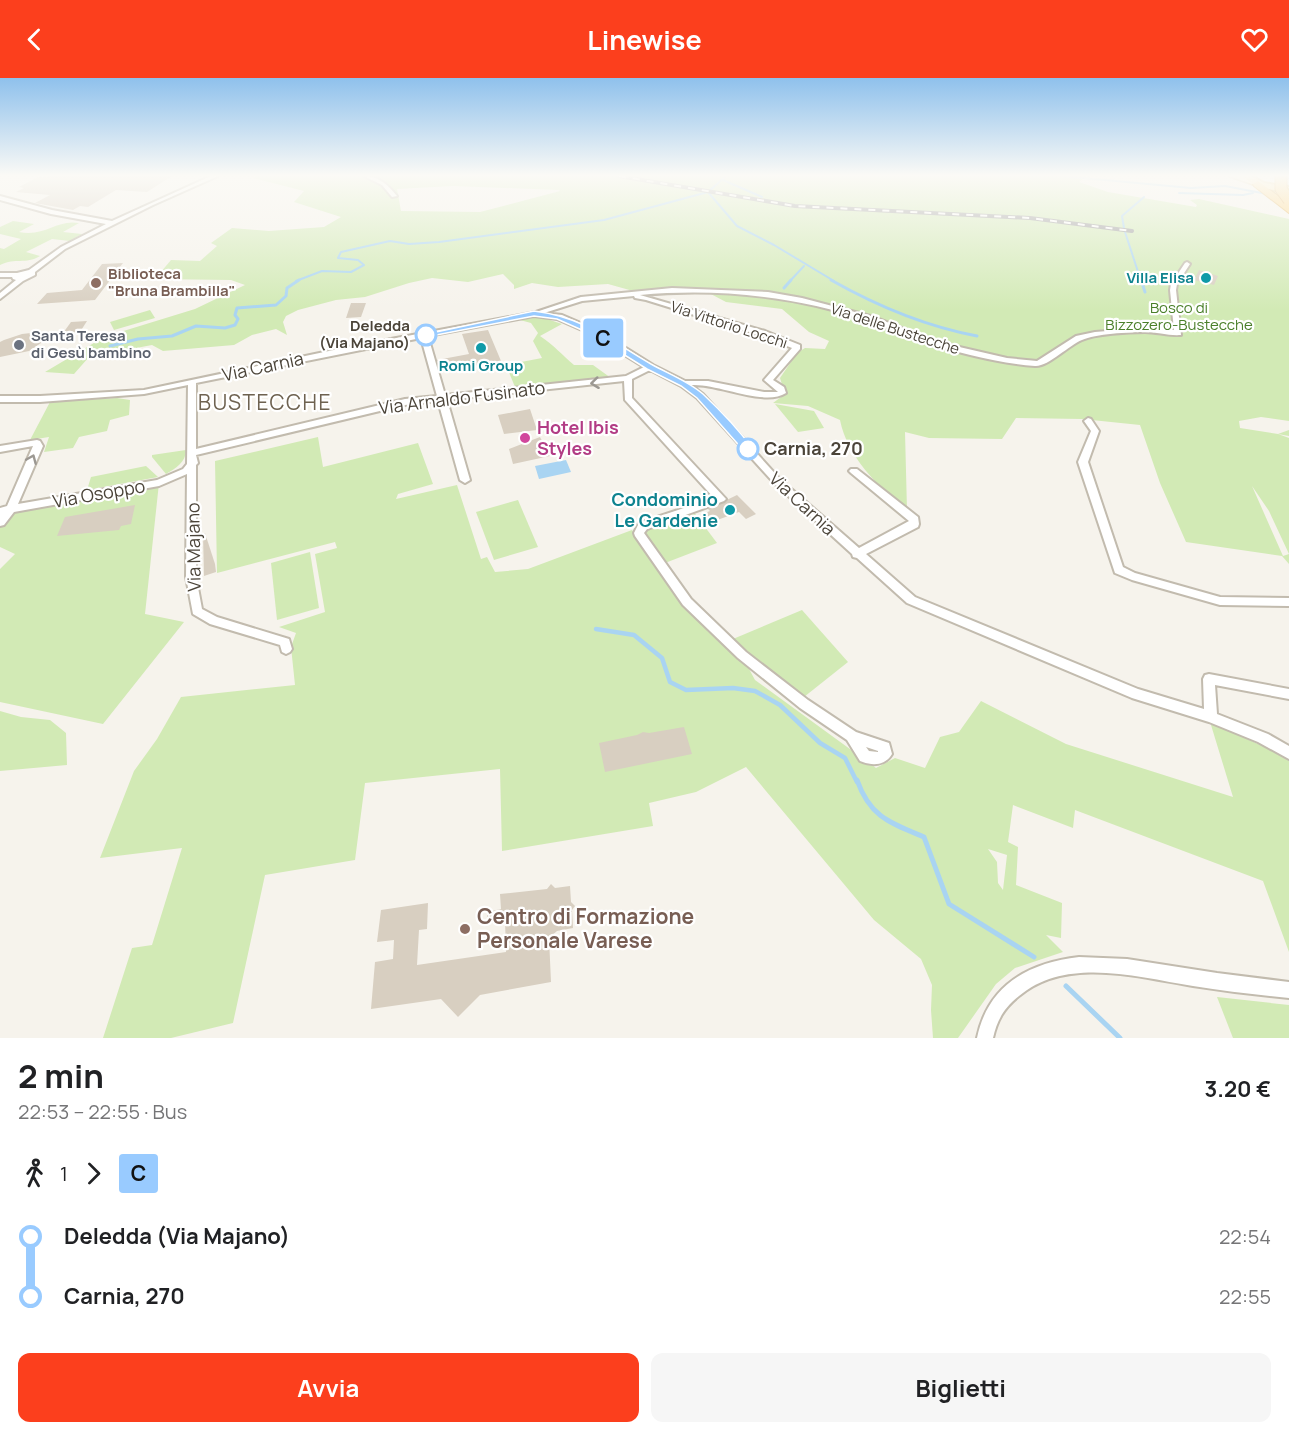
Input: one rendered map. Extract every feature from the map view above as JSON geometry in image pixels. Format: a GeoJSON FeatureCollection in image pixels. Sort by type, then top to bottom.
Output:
{"type":"FeatureCollection","features":[{"type":"Feature","properties":{"kind":"street"},"geometry":{"type":"LineString","coordinates":[[99,221],[111,223]]}},
{"type":"Feature","properties":{"kind":"street"},"geometry":{"type":"LineString","coordinates":[[0,275],[18,278],[32,276],[31,272],[56,252],[116,221]]}},
{"type":"Feature","properties":{"kind":"street","name":"Via delle Bustecche"},"geometry":{"type":"LineString","coordinates":[[534,314],[581,299],[606,296],[698,289],[768,294],[802,300],[872,319],[952,348],[1038,364],[1079,338],[1095,334],[1145,330],[1178,333],[1173,290],[1174,284],[1187,264]]}},
{"type":"Feature","properties":{"kind":"street"},"geometry":{"type":"LineString","coordinates":[[0,297],[18,278]]}},
{"type":"Feature","properties":{"kind":"street","name":"Via Vittorio Locchi"},"geometry":{"type":"LineString","coordinates":[[606,296],[647,298],[762,333],[797,347],[768,380],[781,389],[782,393],[778,395],[766,395],[714,384],[692,382],[684,384]]}},
{"type":"Feature","properties":{"kind":"street","name":"Via Carnia"},"geometry":{"type":"LineString","coordinates":[[0,400],[144,392],[534,314],[559,317],[594,332],[650,367],[684,384],[700,396],[777,482],[911,600],[942,615],[1137,694],[1211,717],[1263,738],[1289,753]]}},
{"type":"Feature","properties":{"kind":"street"},"geometry":{"type":"LineString","coordinates":[[424,335],[465,480]]}},
{"type":"Feature","properties":{"kind":"street","name":"Via Arnaldo Fusinato"},"geometry":{"type":"LineString","coordinates":[[193,458],[405,402],[628,378],[650,367]]}},
{"type":"Feature","properties":{"kind":"street"},"geometry":{"type":"LineString","coordinates":[[628,378],[628,398],[721,499],[643,526],[639,533],[687,602],[729,642],[804,704],[852,736]]}},
{"type":"Feature","properties":{"kind":"street","name":"Via Majano"},"geometry":{"type":"LineString","coordinates":[[192,383],[191,578],[197,611],[214,621],[285,642],[286,649]]}},
{"type":"Feature","properties":{"kind":"street"},"geometry":{"type":"LineString","coordinates":[[1088,421],[1095,431],[1083,462],[1119,570],[1132,576],[1220,601],[1289,602]]}},
{"type":"Feature","properties":{"kind":"street"},"geometry":{"type":"LineString","coordinates":[[0,449],[37,443],[38,447],[11,509],[0,522]]}},
{"type":"Feature","properties":{"kind":"street","name":"Via Osoppo"},"geometry":{"type":"LineString","coordinates":[[0,510],[159,483],[186,471],[193,458]]}},
{"type":"Feature","properties":{"kind":"street"},"geometry":{"type":"LineString","coordinates":[[854,471],[914,520],[914,524],[857,554]]}},
{"type":"Feature","properties":{"kind":"street"},"geometry":{"type":"LineString","coordinates":[[1211,717],[1209,680],[1289,694]]}},
{"type":"Feature","properties":{"kind":"street"},"geometry":{"type":"LineString","coordinates":[[985,1038],[985,1031],[995,1008],[1012,989],[1055,969],[1075,965],[1142,969],[1289,990]]}},
{"type":"Feature","properties":{"kind":"green space"},"geometry":{"type":"Polygon","coordinates":[[[13,221],[34,224],[19,232],[28,233],[64,223],[79,223],[63,232],[82,234],[70,241],[52,239],[26,252],[40,256],[35,259],[11,261],[0,265],[0,248],[4,249],[21,239],[0,234],[0,227],[13,221]]]}},
{"type":"Feature","properties":{"kind":"green space","name":"Bosco di Bizzozero-Bustecche"},"geometry":{"type":"Polygon","coordinates":[[[335,221],[1289,221],[1289,421],[1261,417],[1239,421],[1240,428],[1289,438],[1289,554],[1289,564],[1282,556],[1186,542],[1160,483],[1140,425],[1082,419],[1016,418],[1002,439],[929,438],[905,432],[907,510],[865,470],[849,446],[840,420],[808,406],[773,403],[785,394],[780,378],[797,353],[805,348],[825,349],[829,341],[809,332],[782,309],[726,302],[707,292],[660,293],[651,296],[608,284],[558,287],[532,283],[514,289],[514,285],[503,274],[468,282],[432,278],[365,297],[336,300],[298,310],[286,316],[283,322],[287,335],[276,329],[252,335],[234,345],[163,351],[152,345],[89,357],[74,374],[45,372],[104,337],[195,309],[245,285],[231,280],[155,279],[171,260],[200,261],[217,246],[211,243],[232,228],[269,231],[324,227],[335,221]],[[1252,486],[1283,556],[1289,554],[1269,511],[1252,486]]]}},
{"type":"Feature","properties":{"kind":"green space"},"geometry":{"type":"Polygon","coordinates":[[[150,310],[155,318],[114,330],[110,322],[150,310]]]}},
{"type":"Feature","properties":{"kind":"green space"},"geometry":{"type":"Polygon","coordinates":[[[544,318],[562,324],[540,336],[574,365],[593,365],[611,378],[515,387],[506,365],[542,358],[533,341],[538,333],[531,323],[520,320],[544,318]]]}},
{"type":"Feature","properties":{"kind":"green space"},"geometry":{"type":"Polygon","coordinates":[[[117,398],[130,400],[129,415],[110,420],[107,431],[79,437],[73,448],[44,452],[49,437],[30,440],[50,402],[117,398]]]}},
{"type":"Feature","properties":{"kind":"green space"},"geometry":{"type":"Polygon","coordinates":[[[775,404],[814,411],[824,428],[798,432],[775,404]]]}},
{"type":"Feature","properties":{"kind":"green space"},"geometry":{"type":"Polygon","coordinates":[[[1289,430],[1289,436],[1278,434],[1289,430]]]}},
{"type":"Feature","properties":{"kind":"green space"},"geometry":{"type":"Polygon","coordinates":[[[318,437],[323,467],[418,443],[433,484],[398,494],[396,499],[457,485],[481,559],[487,557],[495,572],[528,569],[632,530],[685,607],[748,667],[755,680],[876,768],[895,758],[925,768],[940,737],[959,732],[981,701],[1066,744],[1233,797],[1211,725],[1214,724],[1267,748],[1289,761],[1289,952],[1263,881],[1075,810],[1073,828],[1013,805],[1008,842],[1018,847],[1016,885],[1062,903],[1061,938],[1046,935],[1063,952],[1015,968],[996,984],[958,1038],[933,1038],[932,985],[921,959],[874,920],[746,767],[696,792],[649,803],[653,826],[502,851],[500,769],[365,783],[355,860],[265,875],[233,1023],[171,1038],[103,1038],[132,948],[152,945],[182,848],[100,858],[134,771],[157,739],[181,697],[295,685],[291,647],[296,633],[279,627],[325,612],[315,554],[337,548],[335,542],[217,573],[215,461],[318,437]],[[988,849],[997,862],[998,883],[1003,890],[1007,855],[988,849]]]}},
{"type":"Feature","properties":{"kind":"green space"},"geometry":{"type":"Polygon","coordinates":[[[186,450],[186,454],[177,467],[166,474],[152,457],[152,455],[186,450]]]}},
{"type":"Feature","properties":{"kind":"green space"},"geometry":{"type":"Polygon","coordinates":[[[146,466],[158,477],[87,490],[91,477],[146,466]]]}},
{"type":"Feature","properties":{"kind":"green space"},"geometry":{"type":"Polygon","coordinates":[[[159,483],[145,614],[184,622],[103,724],[0,702],[0,569],[15,554],[0,547],[0,523],[11,509],[159,483]]]}},
{"type":"Feature","properties":{"kind":"green space"},"geometry":{"type":"Polygon","coordinates":[[[518,500],[538,547],[494,560],[476,512],[518,500]]]}},
{"type":"Feature","properties":{"kind":"green space"},"geometry":{"type":"Polygon","coordinates":[[[693,511],[717,543],[665,563],[645,537],[644,531],[647,527],[693,511]]]}},
{"type":"Feature","properties":{"kind":"green space"},"geometry":{"type":"Polygon","coordinates":[[[310,552],[319,608],[277,620],[271,563],[310,552]]]}},
{"type":"Feature","properties":{"kind":"green space"},"geometry":{"type":"Polygon","coordinates":[[[802,610],[848,662],[804,697],[733,639],[802,610]]]}},
{"type":"Feature","properties":{"kind":"green space"},"geometry":{"type":"Polygon","coordinates":[[[0,711],[21,717],[50,720],[66,733],[67,765],[0,771],[0,711]]]}},
{"type":"Feature","properties":{"kind":"green space"},"geometry":{"type":"Polygon","coordinates":[[[1217,997],[1289,1005],[1289,1038],[1233,1038],[1217,997]]]}},
{"type":"Feature","properties":{"kind":"water"},"geometry":{"type":"Polygon","coordinates":[[[566,460],[571,472],[539,479],[535,466],[566,460]]]}},
{"type":"Feature","properties":{"kind":"building"},"geometry":{"type":"Polygon","coordinates":[[[123,263],[95,300],[37,304],[47,293],[82,290],[102,264],[123,263]]]}},
{"type":"Feature","properties":{"kind":"building","name":"Villa Elisa"},"geometry":{"type":"Polygon","coordinates":[[[1199,270],[1218,276],[1214,285],[1194,280],[1199,270]]]}},
{"type":"Feature","properties":{"kind":"building"},"geometry":{"type":"Polygon","coordinates":[[[351,303],[366,303],[361,317],[346,318],[351,303]]]}},
{"type":"Feature","properties":{"kind":"building"},"geometry":{"type":"Polygon","coordinates":[[[87,321],[80,332],[63,333],[71,322],[87,321]]]}},
{"type":"Feature","properties":{"kind":"building","name":"Romi Group"},"geometry":{"type":"Polygon","coordinates":[[[488,330],[501,361],[441,372],[437,360],[469,354],[462,334],[488,330]]]}},
{"type":"Feature","properties":{"kind":"building","name":"Santa Teresa di Gesù bambino"},"geometry":{"type":"Polygon","coordinates":[[[49,331],[41,343],[29,351],[0,357],[0,342],[22,334],[49,331]]]}},
{"type":"Feature","properties":{"kind":"building"},"geometry":{"type":"Polygon","coordinates":[[[530,409],[537,430],[504,434],[498,415],[530,409]]]}},
{"type":"Feature","properties":{"kind":"building"},"geometry":{"type":"Polygon","coordinates":[[[540,437],[550,456],[513,464],[509,449],[540,437]]]}},
{"type":"Feature","properties":{"kind":"building","name":"Condominio Le Gardenie"},"geometry":{"type":"Polygon","coordinates":[[[737,495],[756,514],[746,519],[739,512],[712,522],[705,513],[710,511],[708,509],[737,495]]]}},
{"type":"Feature","properties":{"kind":"building"},"geometry":{"type":"Polygon","coordinates":[[[135,505],[131,524],[121,526],[119,530],[57,536],[65,517],[135,505]]]}},
{"type":"Feature","properties":{"kind":"building"},"geometry":{"type":"Polygon","coordinates":[[[205,533],[216,572],[204,576],[203,534],[205,533]]]}},
{"type":"Feature","properties":{"kind":"building"},"geometry":{"type":"Polygon","coordinates":[[[684,727],[692,754],[605,772],[599,743],[643,732],[684,727]]]}},
{"type":"Feature","properties":{"kind":"building"},"geometry":{"type":"Polygon","coordinates":[[[551,884],[555,888],[570,886],[571,902],[575,906],[572,910],[573,928],[557,931],[549,938],[551,982],[480,995],[458,1017],[441,999],[371,1009],[375,962],[393,959],[394,940],[377,942],[381,910],[428,903],[427,929],[419,930],[417,965],[506,952],[505,920],[487,923],[487,912],[501,909],[500,894],[547,889],[551,884]]]}},
{"type":"Feature","properties":{"kind":"waterway"},"geometry":{"type":"LineString","coordinates":[[296,281],[322,271],[351,272],[364,265],[358,260],[338,258],[341,252],[390,241],[409,244],[439,242],[598,221]]}},
{"type":"Feature","properties":{"kind":"waterway"},"geometry":{"type":"LineString","coordinates":[[733,221],[737,226],[834,281]]}},
{"type":"Feature","properties":{"kind":"waterway"},"geometry":{"type":"LineString","coordinates":[[1123,221],[1124,228]]}},
{"type":"Feature","properties":{"kind":"waterway"},"geometry":{"type":"LineString","coordinates":[[1125,232],[1141,281]]}},
{"type":"Feature","properties":{"kind":"waterway"},"geometry":{"type":"LineString","coordinates":[[790,281],[804,266]]}},
{"type":"Feature","properties":{"kind":"waterway"},"geometry":{"type":"LineString","coordinates":[[110,346],[138,339],[172,336],[196,326],[225,328],[235,325],[238,319],[235,315],[237,308],[276,305],[286,296],[287,288],[299,280]]}},
{"type":"Feature","properties":{"kind":"waterway"},"geometry":{"type":"LineString","coordinates":[[784,288],[791,280]]}},
{"type":"Feature","properties":{"kind":"waterway"},"geometry":{"type":"LineString","coordinates":[[831,280],[901,314],[938,327],[977,336]]}},
{"type":"Feature","properties":{"kind":"waterway"},"geometry":{"type":"LineString","coordinates":[[1141,280],[1145,292]]}},
{"type":"Feature","properties":{"kind":"waterway"},"geometry":{"type":"LineString","coordinates":[[596,629],[634,635],[662,658],[670,682],[686,690],[733,688],[755,691],[780,705],[820,743],[845,758],[857,782]]}},
{"type":"Feature","properties":{"kind":"waterway"},"geometry":{"type":"LineString","coordinates":[[857,780],[868,803],[875,811],[891,823],[924,837],[949,904],[1034,957]]}},
{"type":"Feature","properties":{"kind":"waterway"},"geometry":{"type":"LineString","coordinates":[[1066,986],[1120,1038]]}},
{"type":"Feature","properties":{"kind":"railway"},"geometry":{"type":"LineString","coordinates":[[1052,221],[1132,231]]}},
{"type":"Feature","properties":{"kind":"bus line","name":"C"},"geometry":{"type":"LineString","coordinates":[[426,335],[534,314],[559,317],[594,332],[650,367],[684,384],[700,396],[748,449]]}},
{"type":"Feature","properties":{"kind":"place","name":"Villa Elisa"},"geometry":{"type":"Point","coordinates":[1206,278]}},
{"type":"Feature","properties":{"kind":"place","name":"Biblioteca \"Bruna Brambilla\""},"geometry":{"type":"Point","coordinates":[96,283]}},
{"type":"Feature","properties":{"kind":"place","name":"Deledda (Via Majano)"},"geometry":{"type":"Point","coordinates":[426,335]}},
{"type":"Feature","properties":{"kind":"place","name":"Santa Teresa di Gesù bambino"},"geometry":{"type":"Point","coordinates":[19,345]}},
{"type":"Feature","properties":{"kind":"place","name":"Romi Group"},"geometry":{"type":"Point","coordinates":[481,348]}},
{"type":"Feature","properties":{"kind":"place","name":"Hotel Ibis Styles"},"geometry":{"type":"Point","coordinates":[525,438]}},
{"type":"Feature","properties":{"kind":"place","name":"Carnia, 270"},"geometry":{"type":"Point","coordinates":[748,449]}},
{"type":"Feature","properties":{"kind":"place","name":"Condominio Le Gardenie"},"geometry":{"type":"Point","coordinates":[730,510]}},
{"type":"Feature","properties":{"kind":"place","name":"Centro di Formazione Personale Varese"},"geometry":{"type":"Point","coordinates":[465,929]}},
{"type":"Feature","properties":{"kind":"district","name":"BUSTECCHE"},"geometry":{"type":"Point","coordinates":[265,403]}}]}
